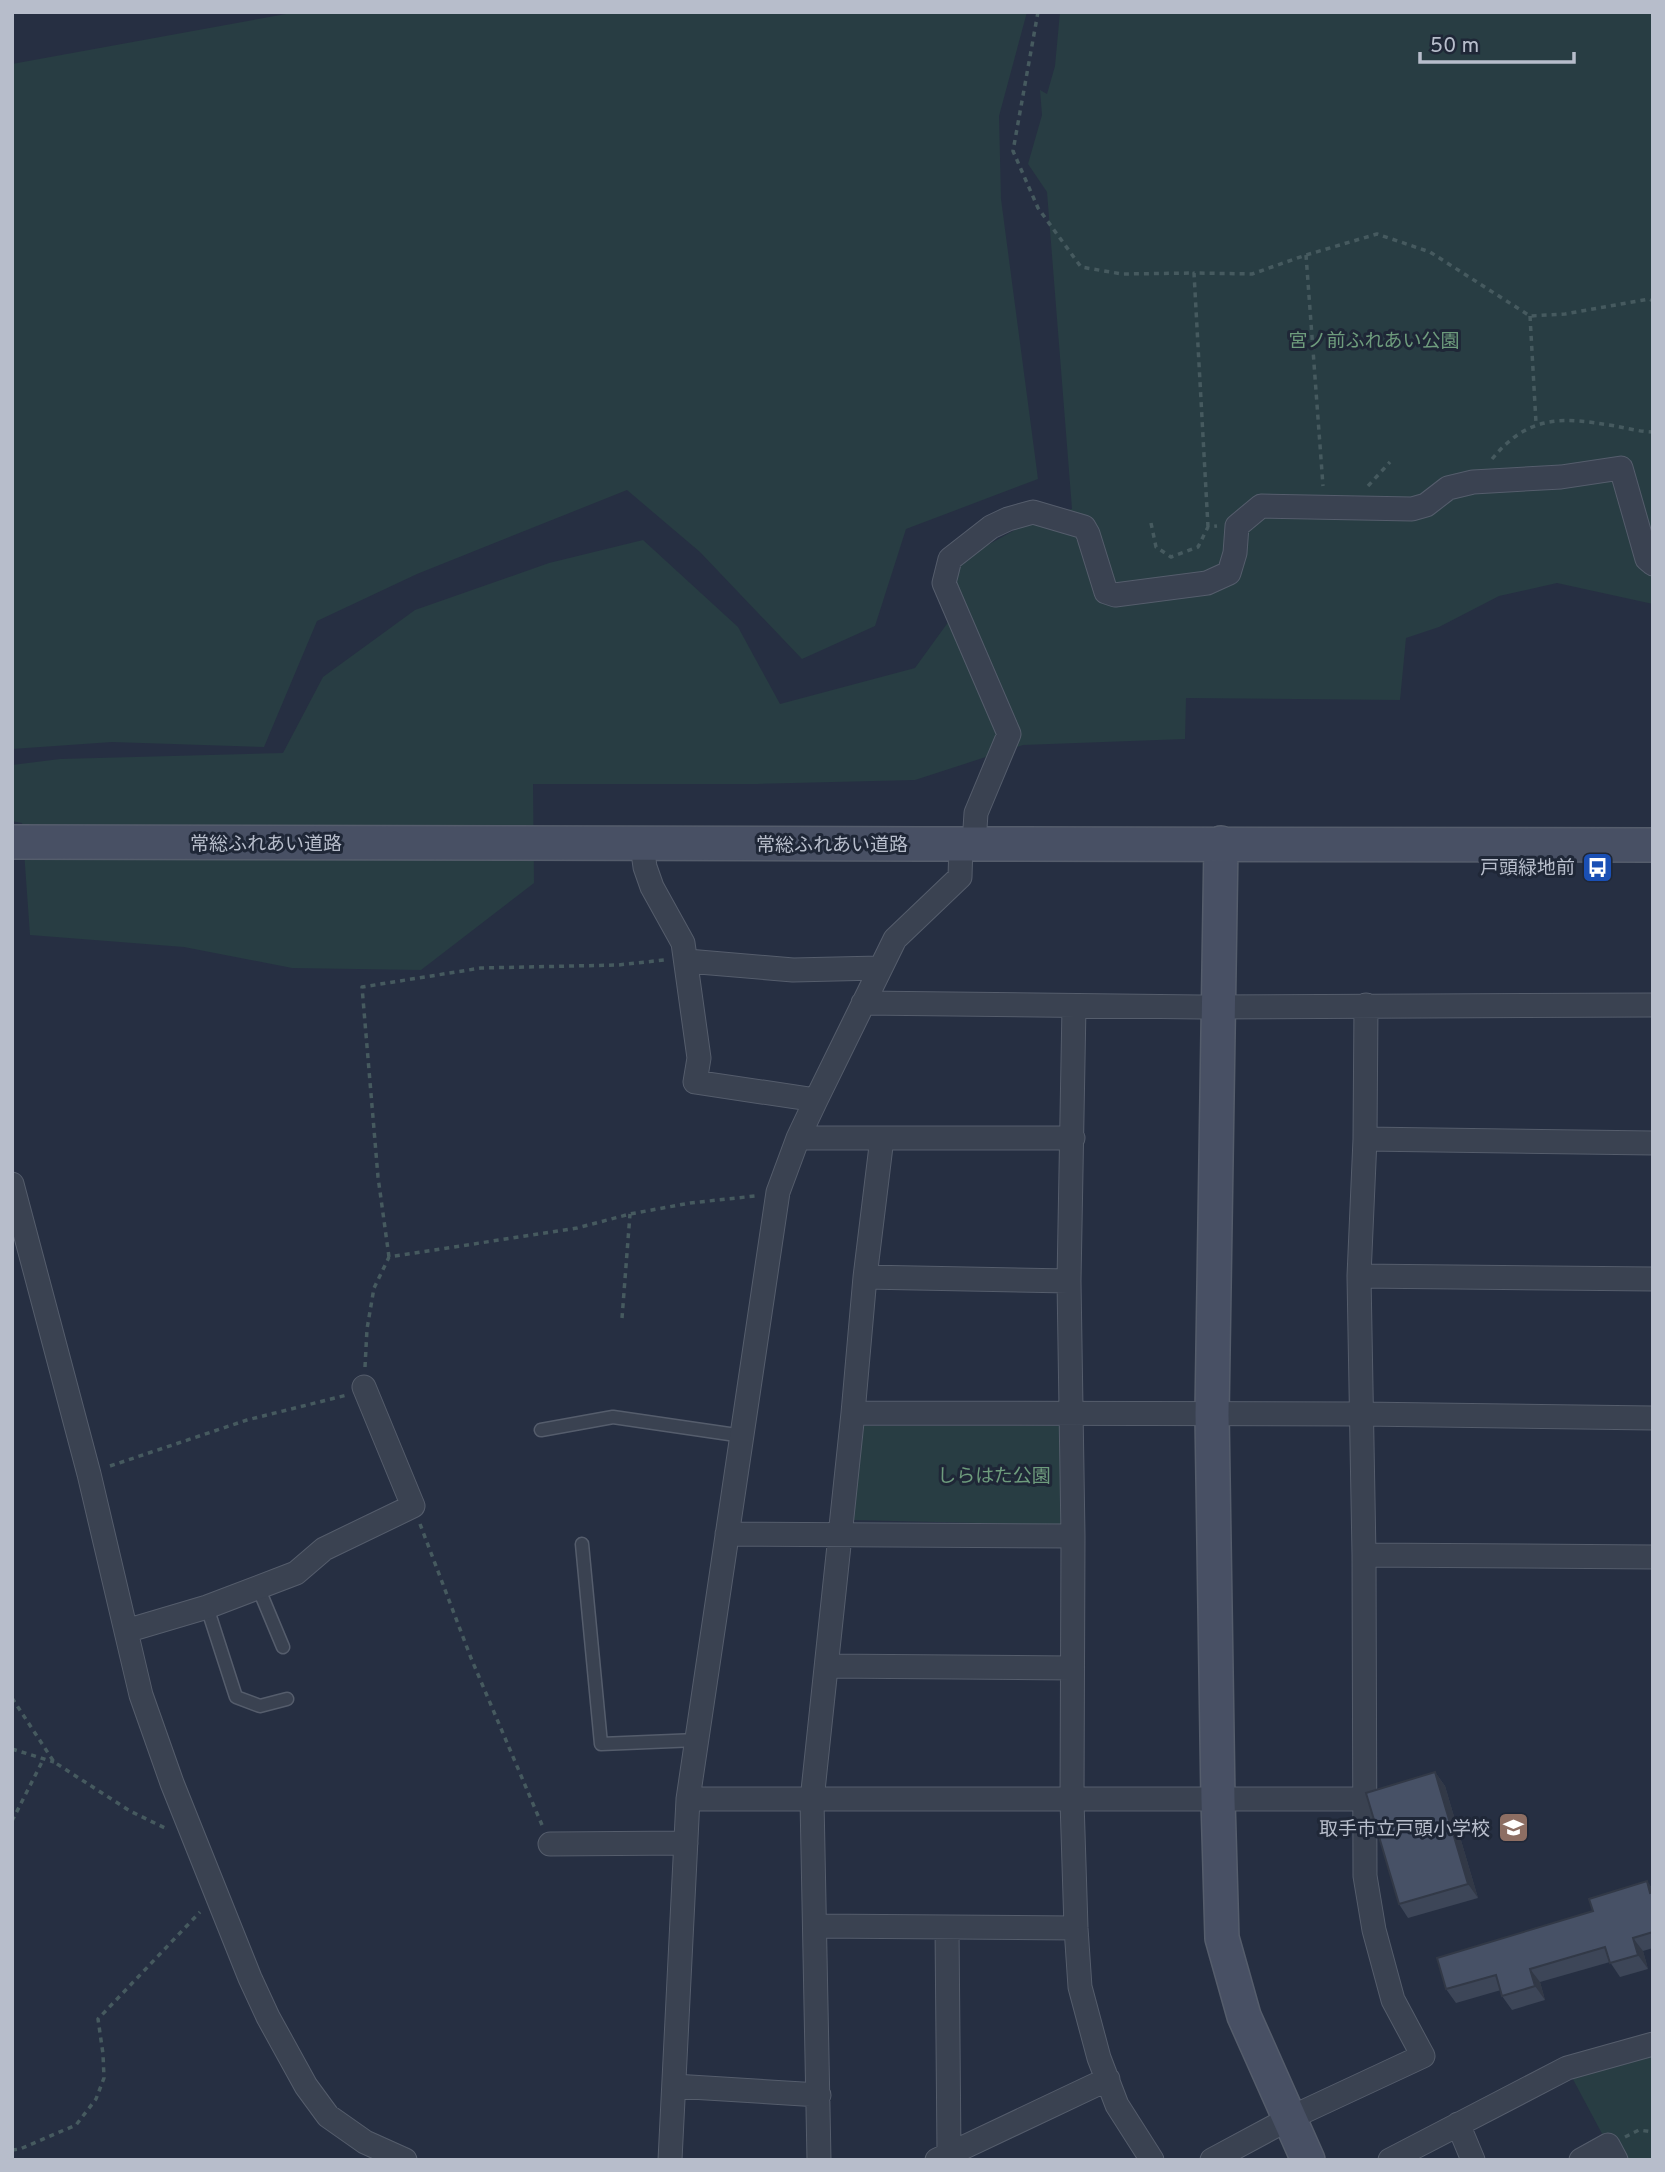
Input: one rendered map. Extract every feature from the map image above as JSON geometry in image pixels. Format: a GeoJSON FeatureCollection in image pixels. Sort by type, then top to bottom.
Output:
{"type":"FeatureCollection","features":[{"type":"Feature","properties":{"kind":"street"},"geometry":{"type":"LineString","coordinates":[[670,2160],[688,1799],[778,1192],[816,1100],[895,939],[960,877],[976,813],[1009,734],[944,583],[950,559],[991,527],[1032,512],[1084,527],[1106,592],[1115,595],[1207,583],[1229,573],[1235,553],[1237,526],[1261,506],[1412,509],[1426,505],[1448,488],[1473,482],[1561,477],[1621,468],[1647,559],[1653,564]]}},
{"type":"Feature","properties":{"kind":"street","name":"常総ふれあい道路"},"geometry":{"type":"LineString","coordinates":[[12,842],[1653,845]]}},
{"type":"Feature","properties":{"kind":"street"},"geometry":{"type":"LineString","coordinates":[[1221,843],[1212,1414],[1217,1800],[1222,1938],[1244,2016],[1308,2160]]}},
{"type":"Feature","properties":{"kind":"street"},"geometry":{"type":"LineString","coordinates":[[642,845],[652,887],[683,943],[699,1058],[695,1082],[816,1100]]}},
{"type":"Feature","properties":{"kind":"street"},"geometry":{"type":"LineString","coordinates":[[687,961],[793,970],[879,968]]}},
{"type":"Feature","properties":{"kind":"street"},"geometry":{"type":"LineString","coordinates":[[863,1003],[1074,1006],[1653,1005]]}},
{"type":"Feature","properties":{"kind":"street"},"geometry":{"type":"LineString","coordinates":[[1212,2160],[1290,2118],[1423,2056],[1393,2000],[1374,1930],[1365,1876],[1364,1555],[1359,1276],[1365,1139],[1366,1005]]}},
{"type":"Feature","properties":{"kind":"street"},"geometry":{"type":"LineString","coordinates":[[1074,1006],[1069,1280],[1073,1536],[1072,1801],[1076,1928],[1080,1987],[1099,2058],[1117,2105],[1152,2160]]}},
{"type":"Feature","properties":{"kind":"street"},"geometry":{"type":"LineString","coordinates":[[798,1139],[1073,1138]]}},
{"type":"Feature","properties":{"kind":"street"},"geometry":{"type":"LineString","coordinates":[[819,2160],[812,1800],[841,1536],[865,1278],[882,1139]]}},
{"type":"Feature","properties":{"kind":"street"},"geometry":{"type":"LineString","coordinates":[[1365,1139],[1653,1143]]}},
{"type":"Feature","properties":{"kind":"street"},"geometry":{"type":"LineString","coordinates":[[12,1184],[89,1474],[141,1695],[172,1783],[268,2017],[306,2086],[328,2116],[341,2127],[365,2142],[405,2160]]}},
{"type":"Feature","properties":{"kind":"street"},"geometry":{"type":"LineString","coordinates":[[1359,1276],[1653,1279]]}},
{"type":"Feature","properties":{"kind":"street"},"geometry":{"type":"LineString","coordinates":[[865,1278],[1069,1280]]}},
{"type":"Feature","properties":{"kind":"street"},"geometry":{"type":"LineString","coordinates":[[126,1631],[206,1607],[296,1573],[324,1549],[413,1506],[364,1387]]}},
{"type":"Feature","properties":{"kind":"street"},"geometry":{"type":"LineString","coordinates":[[853,1413],[1362,1414],[1653,1418]]}},
{"type":"Feature","properties":{"kind":"street"},"geometry":{"type":"LineString","coordinates":[[727,1534],[1073,1536]]}},
{"type":"Feature","properties":{"kind":"street"},"geometry":{"type":"LineString","coordinates":[[1364,1555],[1653,1556]]}},
{"type":"Feature","properties":{"kind":"street"},"geometry":{"type":"LineString","coordinates":[[827,1666],[1072,1668]]}},
{"type":"Feature","properties":{"kind":"street"},"geometry":{"type":"LineString","coordinates":[[688,1799],[1364,1799]]}},
{"type":"Feature","properties":{"kind":"street"},"geometry":{"type":"LineString","coordinates":[[550,1844],[686,1843]]}},
{"type":"Feature","properties":{"kind":"street"},"geometry":{"type":"LineString","coordinates":[[816,1926],[1076,1928]]}},
{"type":"Feature","properties":{"kind":"street"},"geometry":{"type":"LineString","coordinates":[[947,1927],[943,2157],[1108,2079]]}},
{"type":"Feature","properties":{"kind":"street"},"geometry":{"type":"LineString","coordinates":[[1390,2160],[1567,2068],[1653,2044]]}},
{"type":"Feature","properties":{"kind":"street"},"geometry":{"type":"LineString","coordinates":[[674,2086],[819,2095]]}},
{"type":"Feature","properties":{"kind":"street"},"geometry":{"type":"LineString","coordinates":[[1458,2124],[1473,2160]]}},
{"type":"Feature","properties":{"kind":"street"},"geometry":{"type":"LineString","coordinates":[[1581,2160],[1612,2152]]}},
{"type":"Feature","properties":{"kind":"lane"},"geometry":{"type":"LineString","coordinates":[[541,1430],[613,1417],[743,1436]]}},
{"type":"Feature","properties":{"kind":"lane"},"geometry":{"type":"LineString","coordinates":[[582,1544],[601,1744],[697,1740]]}},
{"type":"Feature","properties":{"kind":"lane"},"geometry":{"type":"LineString","coordinates":[[258,1587],[283,1647]]}},
{"type":"Feature","properties":{"kind":"lane"},"geometry":{"type":"LineString","coordinates":[[206,1607],[236,1697],[260,1706],[287,1699]]}},
{"type":"Feature","properties":{"kind":"path"},"geometry":{"type":"LineString","coordinates":[[1038,12],[1013,151],[1038,208],[1081,267],[1122,274],[1252,274],[1307,254],[1377,234],[1430,252],[1530,316],[1565,314],[1649,299],[1653,301]]}},
{"type":"Feature","properties":{"kind":"path"},"geometry":{"type":"LineString","coordinates":[[1307,254],[1324,506]]}},
{"type":"Feature","properties":{"kind":"path"},"geometry":{"type":"LineString","coordinates":[[1152,523],[1156,547],[1171,557],[1198,547],[1209,527],[1194,273]]}},
{"type":"Feature","properties":{"kind":"path"},"geometry":{"type":"LineString","coordinates":[[1530,316],[1536,423]]}},
{"type":"Feature","properties":{"kind":"path"},"geometry":{"type":"LineString","coordinates":[[1473,482],[1507,440],[1536,423],[1580,420],[1653,432]]}},
{"type":"Feature","properties":{"kind":"path"},"geometry":{"type":"LineString","coordinates":[[1359,490],[1371,485],[1391,462]]}},
{"type":"Feature","properties":{"kind":"path"},"geometry":{"type":"LineString","coordinates":[[1209,527],[1237,526]]}},
{"type":"Feature","properties":{"kind":"path"},"geometry":{"type":"LineString","coordinates":[[89,1474],[247,1420],[346,1396],[364,1387],[367,1329],[374,1288],[389,1257],[378,1177],[362,987],[481,968],[618,965],[673,959],[687,961]]}},
{"type":"Feature","properties":{"kind":"path"},"geometry":{"type":"LineString","coordinates":[[389,1257],[577,1228],[630,1214],[690,1203],[778,1192]]}},
{"type":"Feature","properties":{"kind":"path"},"geometry":{"type":"LineString","coordinates":[[622,1318],[630,1214]]}},
{"type":"Feature","properties":{"kind":"path"},"geometry":{"type":"LineString","coordinates":[[413,1506],[471,1658],[550,1844]]}},
{"type":"Feature","properties":{"kind":"path"},"geometry":{"type":"LineString","coordinates":[[12,1698],[54,1762]]}},
{"type":"Feature","properties":{"kind":"path"},"geometry":{"type":"LineString","coordinates":[[12,1749],[54,1762],[130,1811],[167,1829],[195,1837]]}},
{"type":"Feature","properties":{"kind":"path"},"geometry":{"type":"LineString","coordinates":[[12,1821],[44,1758]]}},
{"type":"Feature","properties":{"kind":"path"},"geometry":{"type":"LineString","coordinates":[[12,2150],[76,2125],[96,2099],[104,2078],[98,2019],[205,1907],[220,1901]]}},
{"type":"Feature","properties":{"kind":"path"},"geometry":{"type":"LineString","coordinates":[[1612,2152],[1639,2130],[1653,2132]]}},
{"type":"Feature","properties":{"kind":"green space"},"geometry":{"type":"Polygon","coordinates":[[[297,12],[1027,12],[999,116],[1001,199],[1038,479],[906,529],[875,626],[802,659],[700,552],[627,490],[417,574],[317,621],[264,747],[112,742],[12,749],[12,64],[297,12]]]}},
{"type":"Feature","properties":{"kind":"green space","name":"宮ノ前ふれあい公園"},"geometry":{"type":"Polygon","coordinates":[[[1060,12],[1653,12],[1653,604],[1557,583],[1499,596],[1439,627],[1406,638],[1400,700],[1186,698],[1185,739],[1023,745],[915,780],[757,784],[533,784],[534,883],[421,970],[292,968],[184,947],[30,935],[22,823],[12,821],[12,765],[60,759],[283,753],[323,677],[415,610],[549,563],[643,540],[738,627],[780,704],[915,668],[949,621],[957,562],[1044,514],[1072,509],[1047,192],[1028,164],[1042,115],[1040,90],[1047,94],[1055,66],[1060,12]]]}},
{"type":"Feature","properties":{"kind":"green space","name":"しらはた公園"},"geometry":{"type":"Polygon","coordinates":[[[864,1426],[1063,1426],[1061,1525],[852,1520],[864,1426]]]}},
{"type":"Feature","properties":{"kind":"green space"},"geometry":{"type":"Polygon","coordinates":[[[1653,2044],[1653,2160],[1616,2160],[1567,2068],[1653,2044]]]}},
{"type":"Feature","properties":{"kind":"building"},"geometry":{"type":"Polygon","coordinates":[[[1435,1772],[1468,1884],[1399,1904],[1366,1793],[1435,1772]]]}},
{"type":"Feature","properties":{"kind":"building"},"geometry":{"type":"Polygon","coordinates":[[[1647,1881],[1650,1893],[1653,1892],[1653,1932],[1633,1938],[1638,1955],[1610,1963],[1605,1947],[1530,1969],[1535,1986],[1502,1996],[1496,1975],[1446,1989],[1437,1958],[1593,1911],[1589,1899],[1647,1881]]]}},
{"type":"Feature","properties":{"kind":"place","name":"戸頭緑地前"},"geometry":{"type":"Point","coordinates":[1598,867]}},
{"type":"Feature","properties":{"kind":"place","name":"取手市立戸頭小学校"},"geometry":{"type":"Point","coordinates":[1513,1828]}}]}
